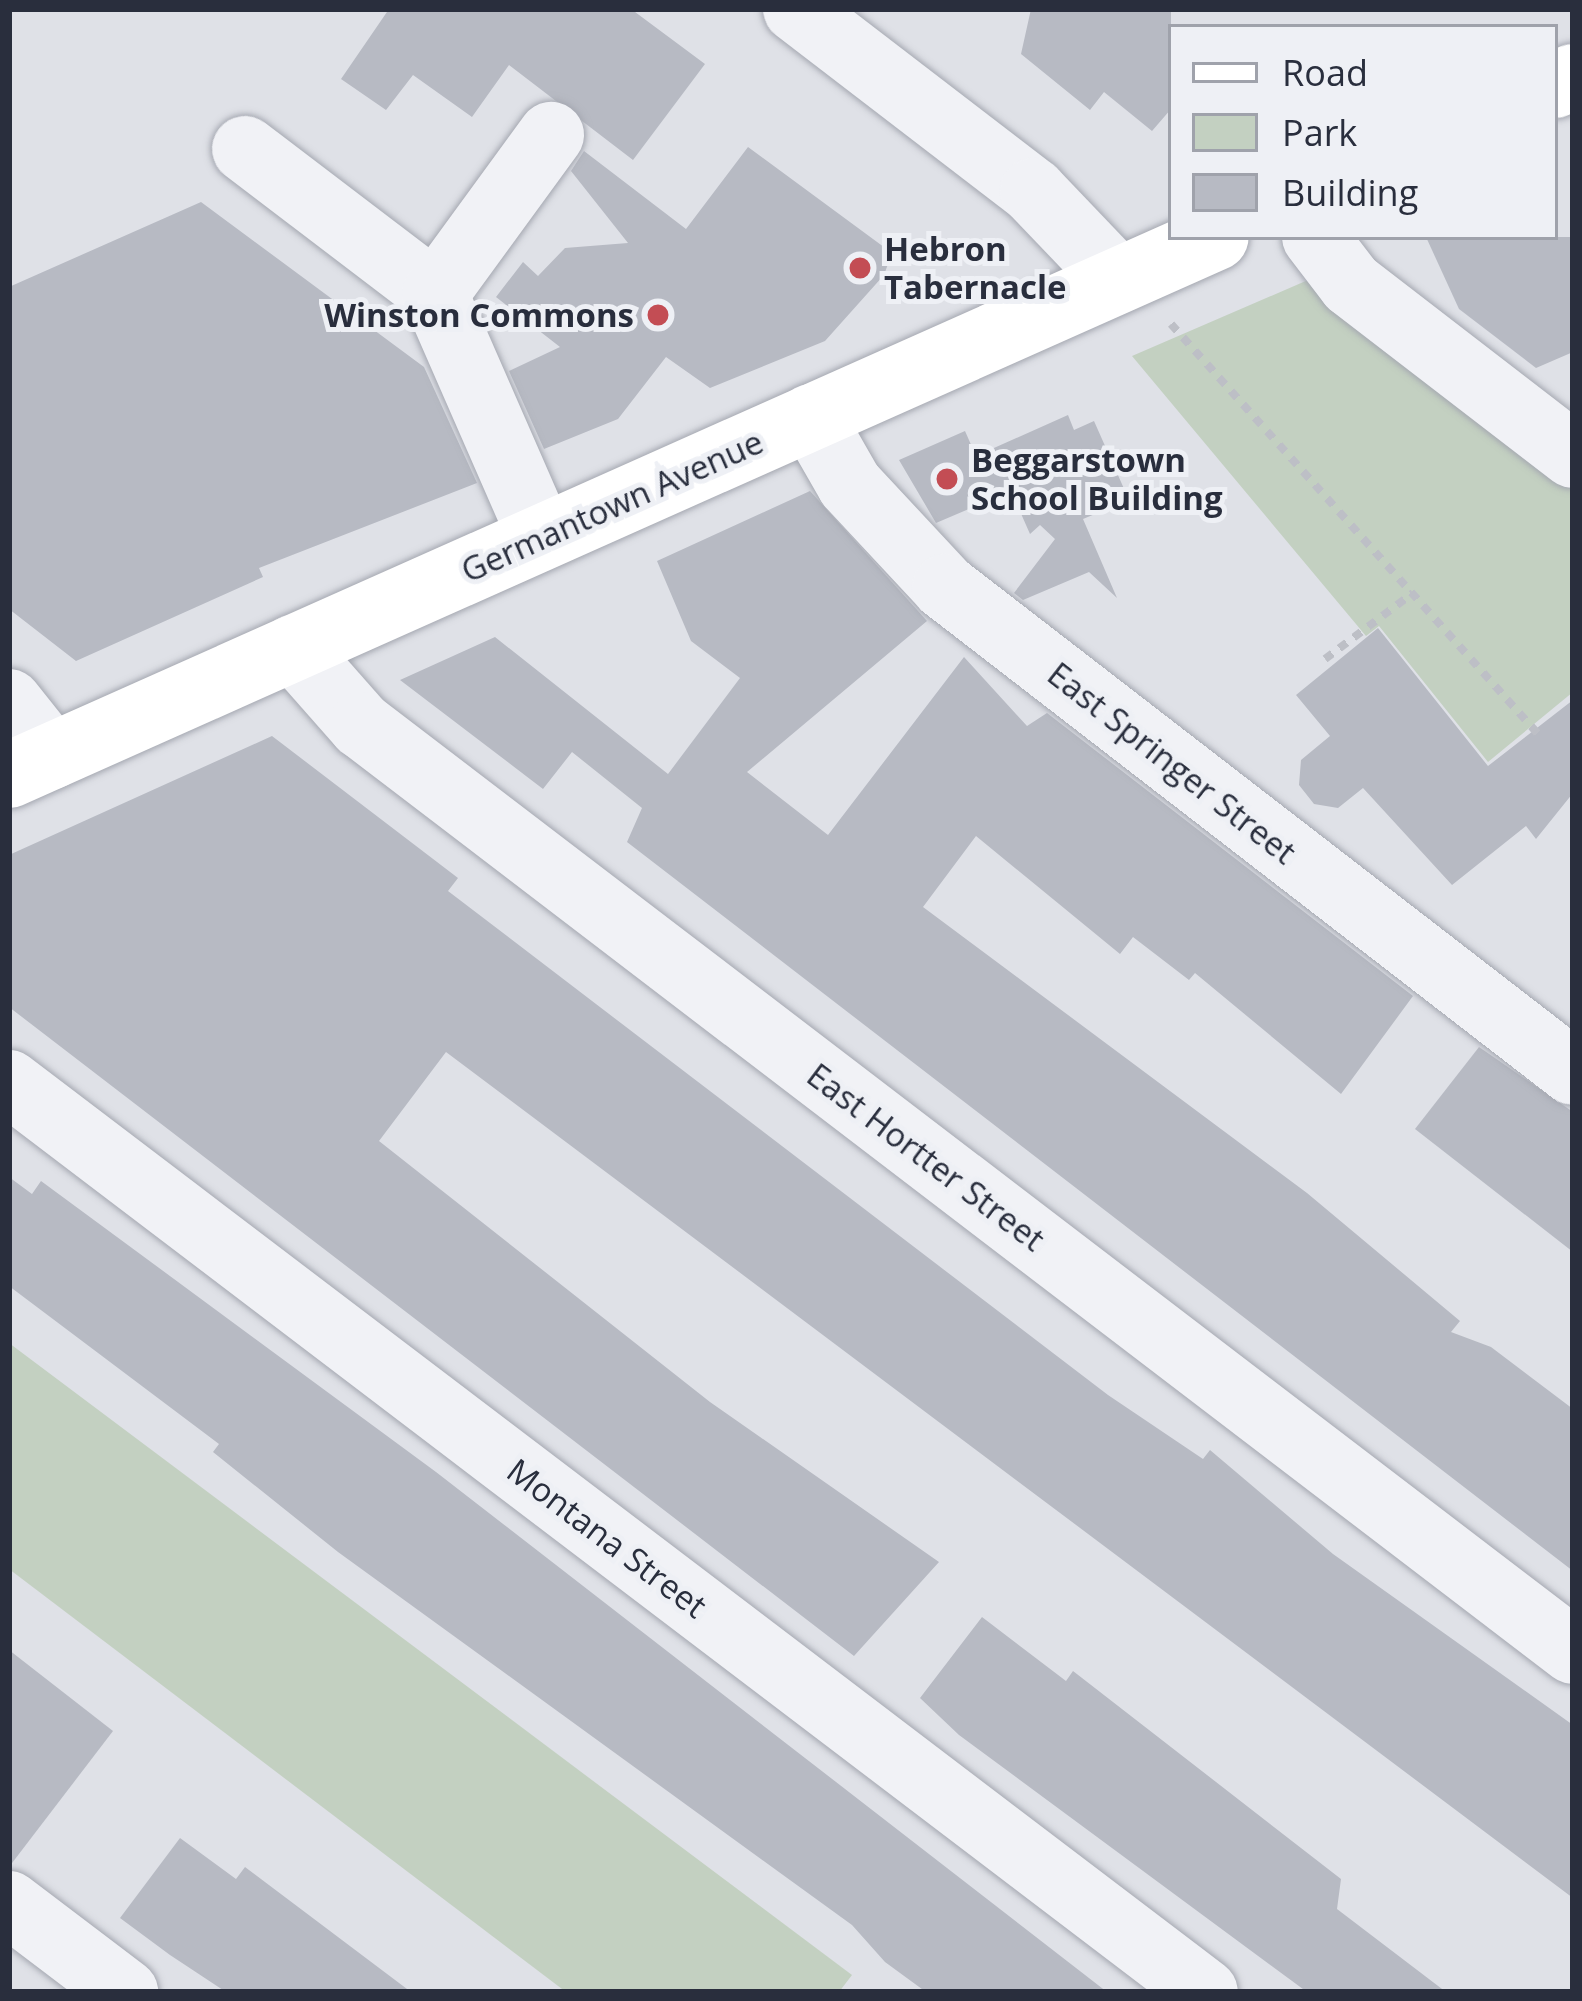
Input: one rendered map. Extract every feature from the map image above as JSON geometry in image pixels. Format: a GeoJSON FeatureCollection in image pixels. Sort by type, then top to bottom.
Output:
{"type":"FeatureCollection","features":[{"type":"Feature","properties":{"kind":"main road","name":"Germantown Avenue"},"geometry":{"type":"LineString","coordinates":[[31,765],[1209,240]]}},
{"type":"Feature","properties":{"kind":"street"},"geometry":{"type":"LineString","coordinates":[[796,9],[1048,203],[1118,280]]}},
{"type":"Feature","properties":{"kind":"street"},"geometry":{"type":"LineString","coordinates":[[435,294],[551,135]]}},
{"type":"Feature","properties":{"kind":"street"},"geometry":{"type":"LineString","coordinates":[[245,149],[435,294],[541,537]]}},
{"type":"Feature","properties":{"kind":"street"},"geometry":{"type":"LineString","coordinates":[[1317,240],[1351,284],[1573,455]]}},
{"type":"Feature","properties":{"kind":"street","name":"East Springer Street"},"geometry":{"type":"LineString","coordinates":[[811,417],[850,485],[945,587],[1573,1072]]}},
{"type":"Feature","properties":{"kind":"street","name":"East Hortter Street"},"geometry":{"type":"LineString","coordinates":[[293,648],[361,725],[1573,1652]]}},
{"type":"Feature","properties":{"kind":"street"},"geometry":{"type":"LineString","coordinates":[[9,702],[31,765]]}},
{"type":"Feature","properties":{"kind":"street","name":"Montana Street"},"geometry":{"type":"LineString","coordinates":[[9,1083],[1205,1992]]}},
{"type":"Feature","properties":{"kind":"street"},"geometry":{"type":"LineString","coordinates":[[9,1904],[125,1992]]}},
{"type":"Feature","properties":{"kind":"path"},"geometry":{"type":"LineString","coordinates":[[1171,324],[1539,736]]}},
{"type":"Feature","properties":{"kind":"path"},"geometry":{"type":"LineString","coordinates":[[1325,659],[1413,593]]}},
{"type":"Feature","properties":{"kind":"green space"},"geometry":{"type":"Polygon","coordinates":[[[1308,280],[1573,484],[1573,692],[1488,762],[1379,626],[1366,636],[1132,356],[1308,280]]]}},
{"type":"Feature","properties":{"kind":"green space"},"geometry":{"type":"Polygon","coordinates":[[[9,1343],[852,1975],[839,1992],[566,1992],[9,1569],[9,1343]]]}},
{"type":"Feature","properties":{"kind":"building"},"geometry":{"type":"Polygon","coordinates":[[[389,9],[631,9],[705,64],[633,160],[509,65],[472,117],[413,75],[386,110],[341,79],[389,9]]]}},
{"type":"Feature","properties":{"kind":"building"},"geometry":{"type":"Polygon","coordinates":[[[1031,9],[1171,9],[1168,112],[1152,131],[1104,92],[1090,110],[1021,54],[1031,9]]]}},
{"type":"Feature","properties":{"kind":"building","name":"Winston Commons"},"geometry":{"type":"Polygon","coordinates":[[[748,147],[892,253],[884,275],[825,341],[710,388],[666,357],[618,419],[544,449],[509,371],[560,347],[496,297],[523,262],[538,276],[565,248],[628,243],[571,171],[584,151],[686,229],[748,147]]]}},
{"type":"Feature","properties":{"kind":"building"},"geometry":{"type":"Polygon","coordinates":[[[201,202],[424,367],[477,483],[259,568],[263,577],[76,661],[9,609],[9,287],[201,202]]]}},
{"type":"Feature","properties":{"kind":"building"},"geometry":{"type":"Polygon","coordinates":[[[1573,237],[1573,352],[1536,368],[1459,309],[1427,240],[1573,237]]]}},
{"type":"Feature","properties":{"kind":"building"},"geometry":{"type":"Polygon","coordinates":[[[1068,415],[1074,430],[1094,421],[1129,500],[1083,519],[1117,598],[1089,572],[1023,600],[1014,593],[1055,539],[1040,525],[1030,534],[1011,491],[936,523],[899,460],[965,431],[976,456],[1068,415]]]}},
{"type":"Feature","properties":{"kind":"building"},"geometry":{"type":"Polygon","coordinates":[[[810,491],[927,621],[747,772],[828,835],[964,657],[1027,726],[1047,713],[1413,996],[1341,1094],[1195,973],[1189,980],[1133,937],[1120,954],[976,836],[923,907],[1307,1193],[1460,1321],[1451,1332],[1491,1347],[1573,1409],[1573,1571],[627,842],[642,808],[572,752],[543,789],[400,680],[495,637],[668,774],[740,678],[691,641],[657,561],[810,491]]]}},
{"type":"Feature","properties":{"kind":"building"},"geometry":{"type":"Polygon","coordinates":[[[1378,628],[1488,766],[1573,700],[1573,793],[1536,839],[1526,826],[1452,885],[1363,788],[1338,808],[1314,804],[1299,785],[1301,760],[1330,736],[1296,695],[1378,628]]]}},
{"type":"Feature","properties":{"kind":"building"},"geometry":{"type":"Polygon","coordinates":[[[272,736],[458,878],[448,891],[1108,1395],[1203,1459],[1210,1450],[1333,1554],[1573,1725],[1573,1898],[446,1052],[379,1141],[710,1402],[939,1562],[854,1656],[9,1007],[9,855],[272,736]]]}},
{"type":"Feature","properties":{"kind":"building"},"geometry":{"type":"Polygon","coordinates":[[[1479,1047],[1573,1112],[1573,1252],[1415,1129],[1479,1047]]]}},
{"type":"Feature","properties":{"kind":"building"},"geometry":{"type":"Polygon","coordinates":[[[9,1177],[32,1194],[41,1181],[436,1472],[1107,1992],[926,1992],[885,1962],[852,1925],[338,1552],[213,1452],[219,1444],[9,1286],[9,1177]]]}},
{"type":"Feature","properties":{"kind":"building"},"geometry":{"type":"Polygon","coordinates":[[[982,1617],[1066,1681],[1073,1671],[1341,1879],[1337,1909],[1446,1992],[1307,1992],[959,1735],[920,1698],[982,1617]]]}},
{"type":"Feature","properties":{"kind":"building"},"geometry":{"type":"Polygon","coordinates":[[[9,1650],[113,1731],[9,1867],[9,1650]]]}},
{"type":"Feature","properties":{"kind":"building"},"geometry":{"type":"Polygon","coordinates":[[[180,1838],[236,1879],[245,1867],[411,1992],[226,1992],[170,1955],[120,1918],[180,1838]]]}},
{"type":"Feature","properties":{"kind":"place","name":"Hebron Tabernacle"},"geometry":{"type":"Point","coordinates":[860,268]}},
{"type":"Feature","properties":{"kind":"place","name":"Winston Commons"},"geometry":{"type":"Point","coordinates":[658,315]}},
{"type":"Feature","properties":{"kind":"place","name":"Beggarstown School Building"},"geometry":{"type":"Point","coordinates":[947,479]}}]}
